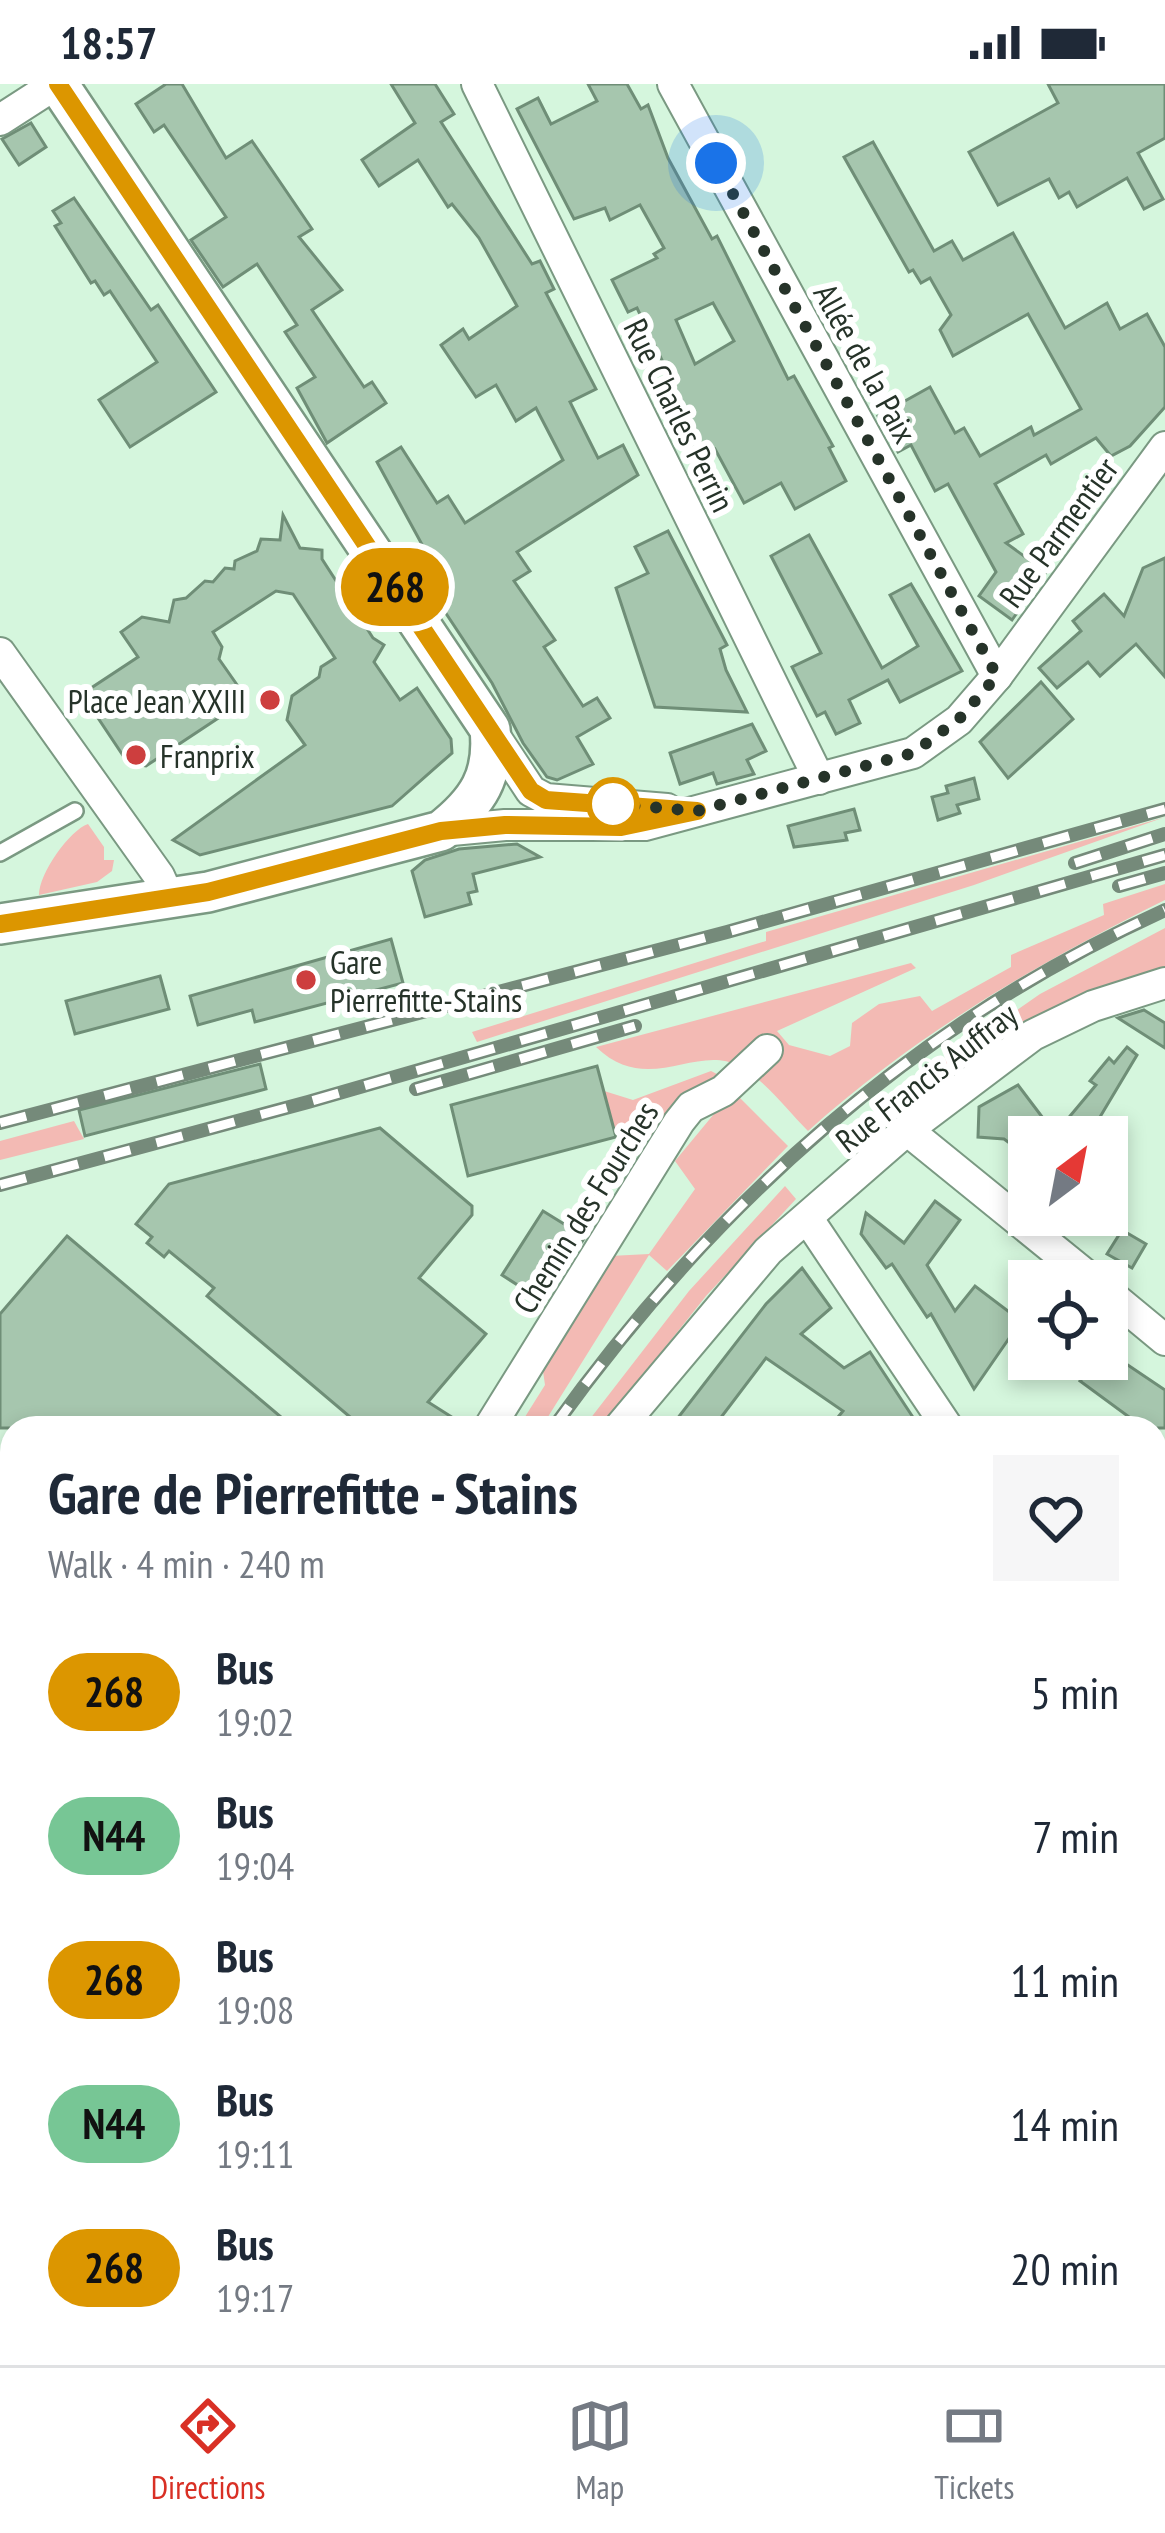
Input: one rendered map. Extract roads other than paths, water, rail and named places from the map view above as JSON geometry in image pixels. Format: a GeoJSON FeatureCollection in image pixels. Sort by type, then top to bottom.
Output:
{"type":"FeatureCollection","features":[{"type":"Feature","properties":{"kind":"street"},"geometry":{"type":"LineString","coordinates":[[0,120],[57,84],[490,729],[494,761],[468,810],[441,831],[277,876],[0,924]]}},
{"type":"Feature","properties":{"kind":"street","name":"Rue Charles Perrin"},"geometry":{"type":"LineString","coordinates":[[477,84],[819,779]]}},
{"type":"Feature","properties":{"kind":"street","name":"Allée de la Paix"},"geometry":{"type":"LineString","coordinates":[[673,84],[997,676]]}},
{"type":"Feature","properties":{"kind":"street","name":"Rue Parmentier"},"geometry":{"type":"LineString","coordinates":[[441,831],[505,825],[621,827],[913,753],[959,719],[997,676],[1165,447]]}},
{"type":"Feature","properties":{"kind":"street"},"geometry":{"type":"LineString","coordinates":[[0,653],[159,876],[167,896]]}},
{"type":"Feature","properties":{"kind":"street","name":"Rue Parmentier"},"geometry":{"type":"LineString","coordinates":[[490,729],[531,791],[546,800],[697,811]]}},
{"type":"Feature","properties":{"kind":"street","name":"Rue Francis Auffray"},"geometry":{"type":"LineString","coordinates":[[629,1416],[768,1250],[907,1130],[1034,1035],[1093,1006],[1165,983]]}},
{"type":"Feature","properties":{"kind":"street","name":"Chemin des Fourches"},"geometry":{"type":"LineString","coordinates":[[496,1416],[691,1107],[723,1091],[759,1057]]}},
{"type":"Feature","properties":{"kind":"street"},"geometry":{"type":"LineString","coordinates":[[907,1130],[1067,1260]]}},
{"type":"Feature","properties":{"kind":"street"},"geometry":{"type":"LineString","coordinates":[[808,1219],[940,1416]]}},
{"type":"Feature","properties":{"kind":"street"},"geometry":{"type":"LineString","coordinates":[[1128,1309],[1165,1340]]}},
{"type":"Feature","properties":{"kind":"lane"},"geometry":{"type":"LineString","coordinates":[[0,854],[75,811]]}},
{"type":"Feature","properties":{"kind":"railway"},"geometry":{"type":"LineString","coordinates":[[0,1123],[727,932],[1165,809]]}},
{"type":"Feature","properties":{"kind":"railway"},"geometry":{"type":"LineString","coordinates":[[1075,863],[1165,834]]}},
{"type":"Feature","properties":{"kind":"railway"},"geometry":{"type":"LineString","coordinates":[[0,1185],[308,1102],[1165,855]]}},
{"type":"Feature","properties":{"kind":"railway"},"geometry":{"type":"LineString","coordinates":[[1119,886],[1165,873]]}},
{"type":"Feature","properties":{"kind":"railway"},"geometry":{"type":"LineString","coordinates":[[562,1416],[681,1269],[825,1128],[985,1008],[1165,910]]}},
{"type":"Feature","properties":{"kind":"railway"},"geometry":{"type":"LineString","coordinates":[[416,1089],[635,1026]]}},
{"type":"Feature","properties":{"kind":"place","name":"Place Jean XXIII"},"geometry":{"type":"Point","coordinates":[270,700]}},
{"type":"Feature","properties":{"kind":"place","name":"Franprix"},"geometry":{"type":"Point","coordinates":[136,755]}},
{"type":"Feature","properties":{"kind":"place","name":"Gare Pierrefitte-Stains"},"geometry":{"type":"Point","coordinates":[306,980]}}]}
